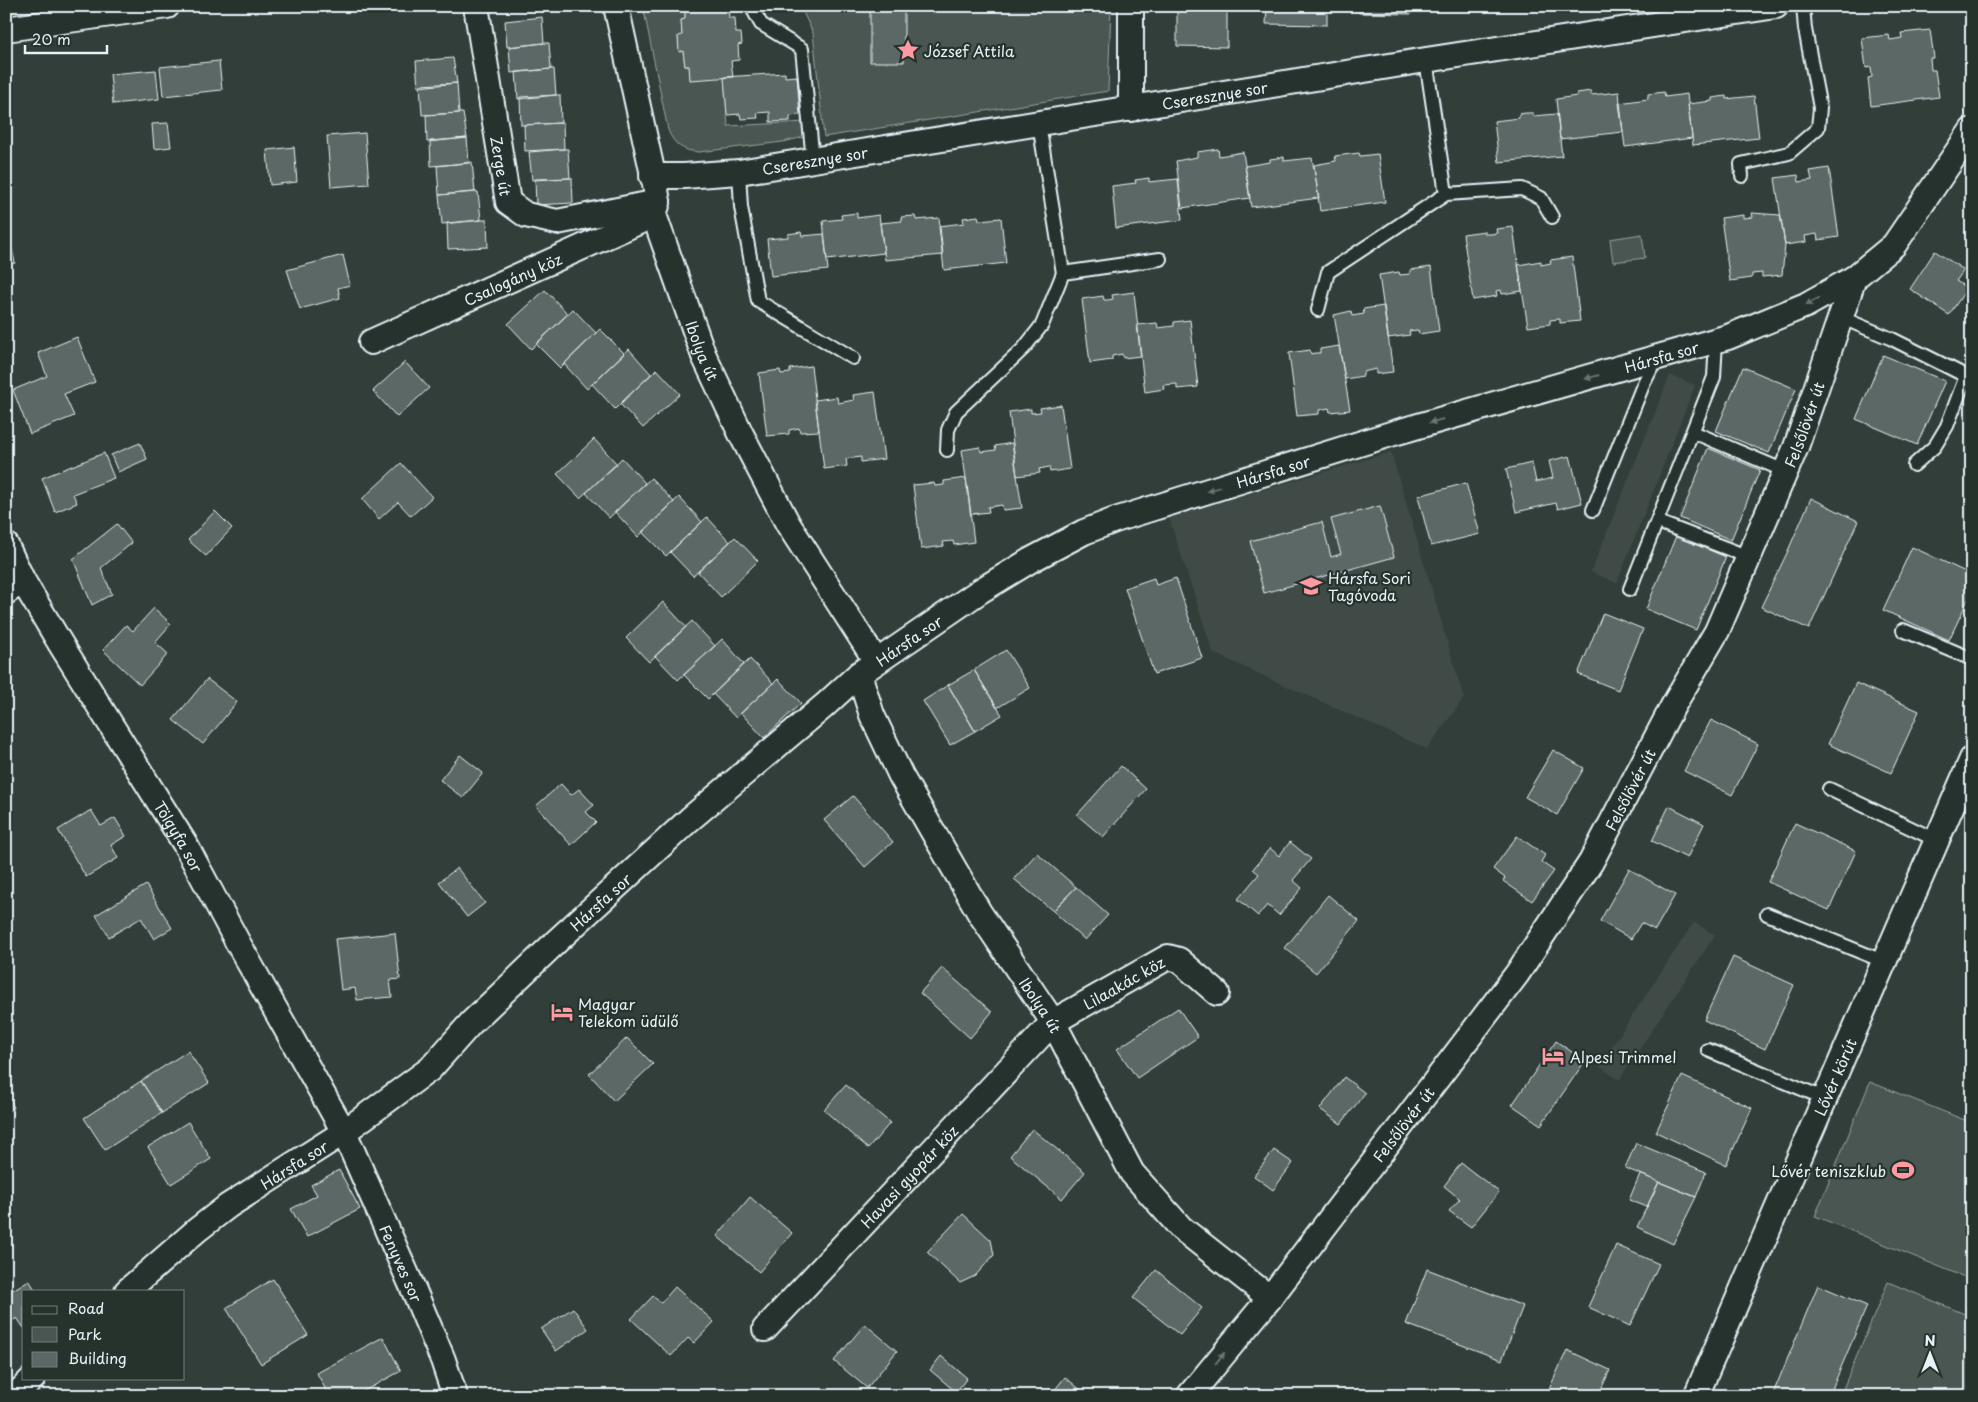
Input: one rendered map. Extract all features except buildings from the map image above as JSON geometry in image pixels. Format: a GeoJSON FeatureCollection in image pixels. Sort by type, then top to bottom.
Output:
{"type":"FeatureCollection","features":[{"type":"Feature","properties":{"kind":"street"},"geometry":{"type":"LineString","coordinates":[[6,29],[167,6]]}},
{"type":"Feature","properties":{"kind":"street","name":"Zerge út"},"geometry":{"type":"LineString","coordinates":[[476,6],[508,202],[526,215],[556,222],[656,208]]}},
{"type":"Feature","properties":{"kind":"street","name":"Ibolya út"},"geometry":{"type":"LineString","coordinates":[[616,6],[652,176],[656,208],[704,356],[741,434],[788,524],[868,667],[872,715],[902,776],[979,912],[1053,1022],[1132,1174],[1180,1228],[1270,1298]]}},
{"type":"Feature","properties":{"kind":"street"},"geometry":{"type":"LineString","coordinates":[[1131,6],[1129,82],[1131,108]]}},
{"type":"Feature","properties":{"kind":"street","name":"Cseresznye sor"},"geometry":{"type":"LineString","coordinates":[[652,176],[738,172],[1426,60],[1776,6]]}},
{"type":"Feature","properties":{"kind":"street"},"geometry":{"type":"LineString","coordinates":[[1854,278],[1894,245],[1972,130]]}},
{"type":"Feature","properties":{"kind":"street","name":"Csalogány köz"},"geometry":{"type":"LineString","coordinates":[[371,342],[656,208]]}},
{"type":"Feature","properties":{"kind":"street","name":"Felsőlövér út"},"geometry":{"type":"LineString","coordinates":[[1189,1396],[1270,1298],[1517,974],[1591,862],[1673,706],[1717,631],[1796,447],[1854,278]]}},
{"type":"Feature","properties":{"kind":"street","name":"Hársfa sor"},"geometry":{"type":"LineString","coordinates":[[128,1290],[197,1230],[228,1206],[344,1132],[430,1069],[471,1023],[558,940],[690,819],[868,667],[980,591],[1031,560],[1084,532],[1115,520],[1394,433],[1716,341],[1806,305],[1854,278]]}},
{"type":"Feature","properties":{"kind":"street","name":"Tölgyfa sor"},"geometry":{"type":"LineString","coordinates":[[6,545],[14,586],[185,844],[242,952],[344,1132]]}},
{"type":"Feature","properties":{"kind":"street","name":"Lővér körút"},"geometry":{"type":"LineString","coordinates":[[1696,1396],[1972,759]]}},
{"type":"Feature","properties":{"kind":"street","name":"Lilaakác köz"},"geometry":{"type":"LineString","coordinates":[[1053,1022],[1168,957],[1179,960],[1217,993]]}},
{"type":"Feature","properties":{"kind":"street","name":"Havasi gyopár köz"},"geometry":{"type":"LineString","coordinates":[[765,1329],[1053,1022]]}},
{"type":"Feature","properties":{"kind":"street","name":"Fenyves sor"},"geometry":{"type":"LineString","coordinates":[[344,1132],[414,1293],[455,1396]]}},
{"type":"Feature","properties":{"kind":"street"},"geometry":{"type":"LineString","coordinates":[[15,1396],[31,1380]]}},
{"type":"Feature","properties":{"kind":"lane"},"geometry":{"type":"LineString","coordinates":[[751,6],[761,24],[802,49],[813,160]]}},
{"type":"Feature","properties":{"kind":"lane"},"geometry":{"type":"LineString","coordinates":[[1742,176],[1741,164],[1790,153],[1818,128],[1820,108],[1802,6]]}},
{"type":"Feature","properties":{"kind":"lane"},"geometry":{"type":"LineString","coordinates":[[1426,60],[1446,194]]}},
{"type":"Feature","properties":{"kind":"lane"},"geometry":{"type":"LineString","coordinates":[[947,450],[948,430],[956,412],[1024,348],[1042,325],[1064,273],[1040,124]]}},
{"type":"Feature","properties":{"kind":"lane"},"geometry":{"type":"LineString","coordinates":[[738,172],[741,207],[758,302],[853,358]]}},
{"type":"Feature","properties":{"kind":"lane"},"geometry":{"type":"LineString","coordinates":[[1318,310],[1328,272],[1446,194],[1522,189],[1541,198],[1552,217]]}},
{"type":"Feature","properties":{"kind":"lane"},"geometry":{"type":"LineString","coordinates":[[1064,273],[1160,259]]}},
{"type":"Feature","properties":{"kind":"lane"},"geometry":{"type":"LineString","coordinates":[[1840,316],[1892,339],[1966,376],[1947,426],[1935,446],[1914,465]]}},
{"type":"Feature","properties":{"kind":"lane"},"geometry":{"type":"LineString","coordinates":[[1630,589],[1714,377],[1716,341]]}},
{"type":"Feature","properties":{"kind":"lane"},"geometry":{"type":"LineString","coordinates":[[1593,510],[1656,359]]}},
{"type":"Feature","properties":{"kind":"lane"},"geometry":{"type":"LineString","coordinates":[[1693,432],[1786,471]]}},
{"type":"Feature","properties":{"kind":"lane"},"geometry":{"type":"LineString","coordinates":[[1658,522],[1749,557]]}},
{"type":"Feature","properties":{"kind":"lane"},"geometry":{"type":"LineString","coordinates":[[1902,630],[1972,659]]}},
{"type":"Feature","properties":{"kind":"lane"},"geometry":{"type":"LineString","coordinates":[[1829,790],[1938,841]]}},
{"type":"Feature","properties":{"kind":"lane"},"geometry":{"type":"LineString","coordinates":[[1767,914],[1885,962]]}},
{"type":"Feature","properties":{"kind":"lane"},"geometry":{"type":"LineString","coordinates":[[1708,1050],[1826,1099]]}},
{"type":"Feature","properties":{"kind":"shaded area"},"geometry":{"type":"Polygon","coordinates":[[[1670,375],[1695,385],[1617,583],[1591,572],[1670,375]]]}},
{"type":"Feature","properties":{"kind":"shaded area","name":"Hársfa Sori Tagóvoda"},"geometry":{"type":"Polygon","coordinates":[[[1391,452],[1464,698],[1427,749],[1213,653],[1169,518],[1391,452]]]}},
{"type":"Feature","properties":{"kind":"shaded area"},"geometry":{"type":"Polygon","coordinates":[[[1694,922],[1715,935],[1619,1080],[1599,1066],[1694,922]]]}},
{"type":"Feature","properties":{"kind":"green space"},"geometry":{"type":"Polygon","coordinates":[[[643,6],[685,6],[685,19],[681,20],[682,35],[678,36],[679,51],[683,51],[685,66],[724,77],[728,126],[807,122],[808,136],[783,142],[699,152],[684,149],[676,143],[668,130],[643,6]]]}},
{"type":"Feature","properties":{"kind":"green space"},"geometry":{"type":"Polygon","coordinates":[[[797,6],[1111,6],[1108,91],[824,137],[813,33],[802,10],[797,6]]]}},
{"type":"Feature","properties":{"kind":"green space"},"geometry":{"type":"Polygon","coordinates":[[[1642,234],[1645,258],[1613,262],[1610,239],[1642,234]]]}},
{"type":"Feature","properties":{"kind":"green space","name":"Lővér teniszklub"},"geometry":{"type":"Polygon","coordinates":[[[1870,1082],[1972,1123],[1972,1280],[1815,1216],[1870,1082]]]}},
{"type":"Feature","properties":{"kind":"green space"},"geometry":{"type":"Polygon","coordinates":[[[1888,1282],[1972,1317],[1972,1396],[1840,1396],[1888,1282]]]}},
{"type":"Feature","properties":{"kind":"place","name":"József Attila"},"geometry":{"type":"Point","coordinates":[908,50]}},
{"type":"Feature","properties":{"kind":"place","name":"Hársfa Sori Tagóvoda"},"geometry":{"type":"Point","coordinates":[1311,586]}},
{"type":"Feature","properties":{"kind":"place","name":"Magyar Telekom üdülő"},"geometry":{"type":"Point","coordinates":[562,1012]}},
{"type":"Feature","properties":{"kind":"place","name":"Alpesi Trimmel"},"geometry":{"type":"Point","coordinates":[1553,1056]}},
{"type":"Feature","properties":{"kind":"place","name":"Lővér teniszklub"},"geometry":{"type":"Point","coordinates":[1903,1170]}}]}
